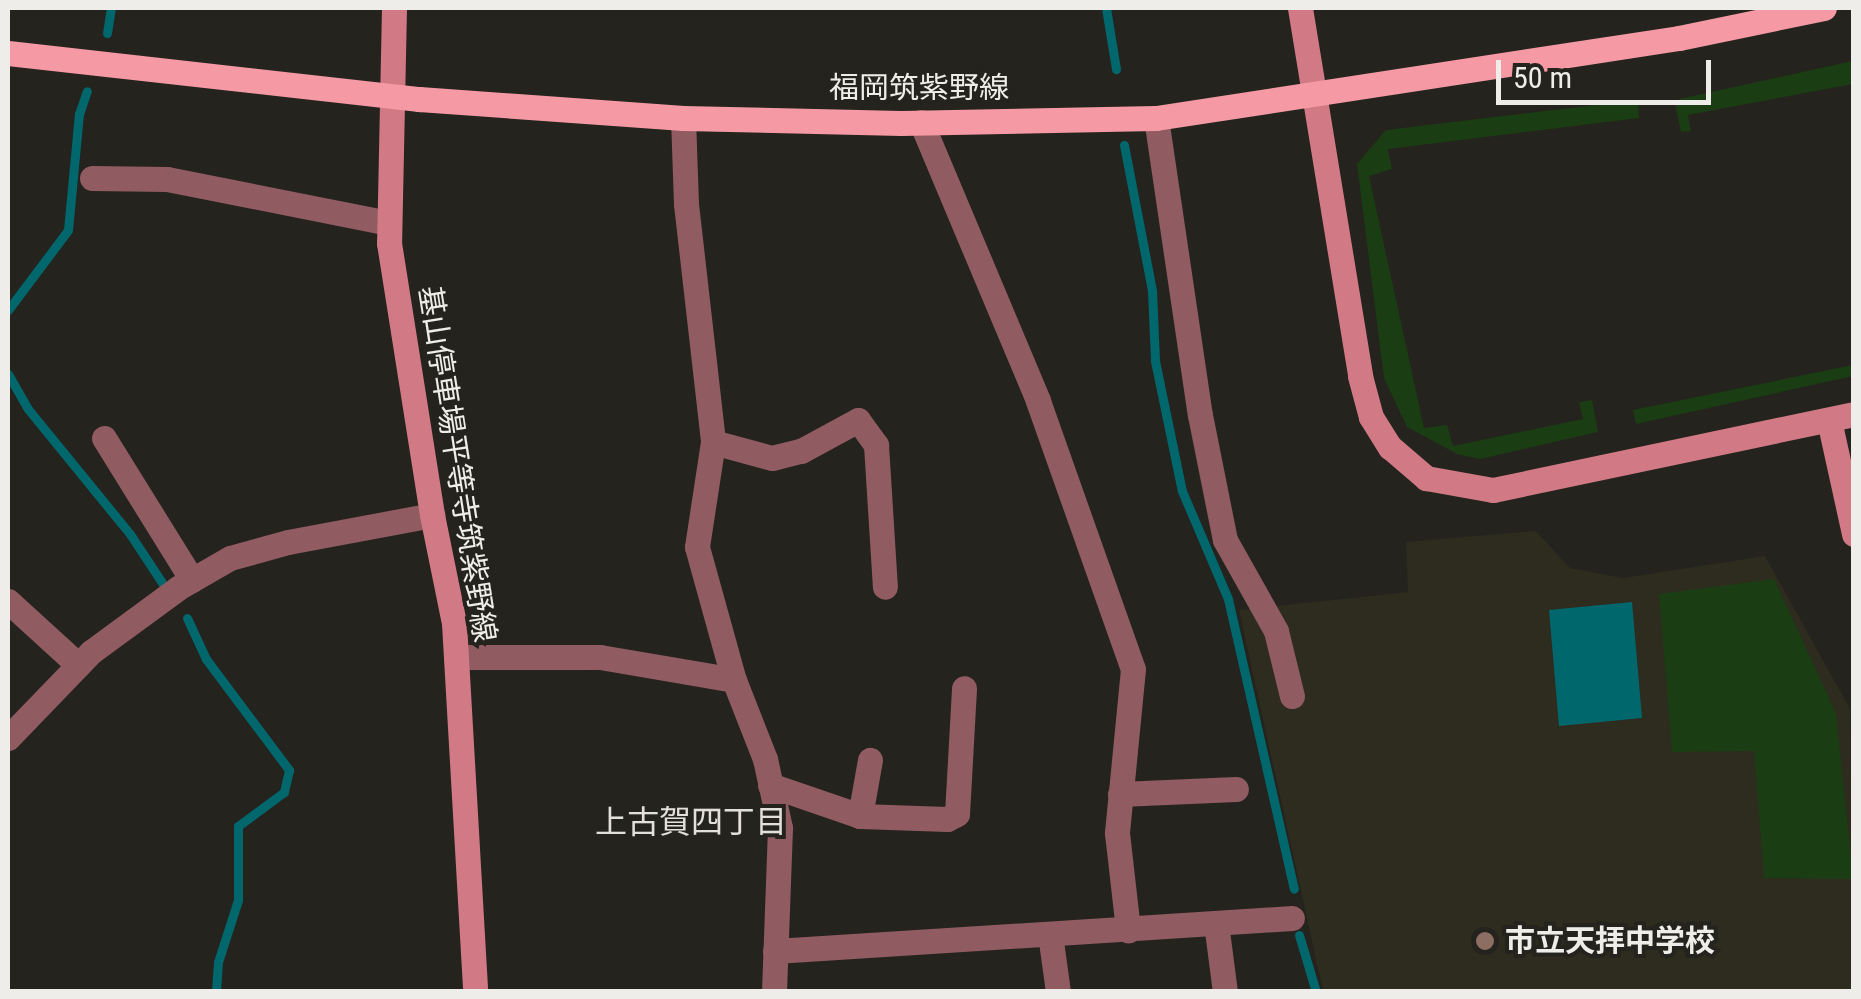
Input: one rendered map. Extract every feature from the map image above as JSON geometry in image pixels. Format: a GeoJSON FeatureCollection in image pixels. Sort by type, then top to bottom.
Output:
{"type":"FeatureCollection","features":[{"type":"Feature","properties":{"kind":"main road","name":"福岡筑紫野線"},"geometry":{"type":"LineString","coordinates":[[8,53],[392,96],[683,118],[921,122],[1156,118],[1680,38],[1824,8]]}},
{"type":"Feature","properties":{"kind":"street","name":"基山停車場平等寺筑紫野線"},"geometry":{"type":"LineString","coordinates":[[394,8],[389,223],[432,514],[454,624],[475,992]]}},
{"type":"Feature","properties":{"kind":"street"},"geometry":{"type":"LineString","coordinates":[[1300,8],[1360,376],[1372,417],[1390,447],[1426,478],[1493,490],[1841,417],[1854,534]]}},
{"type":"Feature","properties":{"kind":"street"},"geometry":{"type":"LineString","coordinates":[[683,118],[686,204],[713,442],[698,547],[780,828],[774,992]]}},
{"type":"Feature","properties":{"kind":"street"},"geometry":{"type":"LineString","coordinates":[[1156,118],[1197,396],[1225,540],[1276,632],[1292,696]]}},
{"type":"Feature","properties":{"kind":"street"},"geometry":{"type":"LineString","coordinates":[[921,122],[1038,400],[1133,669],[1117,832],[1128,930]]}},
{"type":"Feature","properties":{"kind":"street"},"geometry":{"type":"LineString","coordinates":[[92,178],[168,179],[389,223]]}},
{"type":"Feature","properties":{"kind":"street"},"geometry":{"type":"LineString","coordinates":[[713,442],[772,458],[801,451],[858,420],[876,445],[885,587]]}},
{"type":"Feature","properties":{"kind":"street"},"geometry":{"type":"LineString","coordinates":[[104,438],[192,580]]}},
{"type":"Feature","properties":{"kind":"street"},"geometry":{"type":"LineString","coordinates":[[8,738],[78,665],[192,580],[230,558],[288,542],[432,514]]}},
{"type":"Feature","properties":{"kind":"street"},"geometry":{"type":"LineString","coordinates":[[8,600],[78,665]]}},
{"type":"Feature","properties":{"kind":"street"},"geometry":{"type":"LineString","coordinates":[[456,657],[600,656],[734,680]]}},
{"type":"Feature","properties":{"kind":"street"},"geometry":{"type":"LineString","coordinates":[[770,785],[860,816],[947,819],[957,814],[964,688]]}},
{"type":"Feature","properties":{"kind":"street"},"geometry":{"type":"LineString","coordinates":[[860,816],[870,760]]}},
{"type":"Feature","properties":{"kind":"street"},"geometry":{"type":"LineString","coordinates":[[1120,794],[1236,789]]}},
{"type":"Feature","properties":{"kind":"street"},"geometry":{"type":"LineString","coordinates":[[775,951],[1292,918]]}},
{"type":"Feature","properties":{"kind":"street"},"geometry":{"type":"LineString","coordinates":[[1216,923],[1225,992]]}},
{"type":"Feature","properties":{"kind":"street"},"geometry":{"type":"LineString","coordinates":[[1050,934],[1058,992]]}},
{"type":"Feature","properties":{"kind":"shaded area"},"geometry":{"type":"Polygon","coordinates":[[[1536,531],[1570,568],[1623,578],[1765,556],[1850,709],[1853,991],[1323,991],[1239,610],[1408,592],[1406,542],[1536,531]]]}},
{"type":"Feature","properties":{"kind":"green space"},"geometry":{"type":"Polygon","coordinates":[[[1853,61],[1853,84],[1688,115],[1691,131],[1681,132],[1675,104],[1679,99],[1853,61]]]}},
{"type":"Feature","properties":{"kind":"green space"},"geometry":{"type":"Polygon","coordinates":[[[1638,100],[1639,118],[1388,149],[1392,169],[1369,176],[1424,428],[1447,425],[1453,446],[1583,419],[1579,402],[1592,400],[1598,432],[1480,459],[1457,454],[1407,427],[1384,378],[1357,164],[1386,130],[1638,100]]]}},
{"type":"Feature","properties":{"kind":"green space"},"geometry":{"type":"Polygon","coordinates":[[[1853,365],[1853,376],[1636,424],[1633,410],[1853,365]]]}},
{"type":"Feature","properties":{"kind":"green space"},"geometry":{"type":"Polygon","coordinates":[[[1774,579],[1836,713],[1853,879],[1764,878],[1754,751],[1672,752],[1659,594],[1774,579]]]}},
{"type":"Feature","properties":{"kind":"water"},"geometry":{"type":"Polygon","coordinates":[[[1632,602],[1642,718],[1559,726],[1549,610],[1632,602]]]}},
{"type":"Feature","properties":{"kind":"waterway"},"geometry":{"type":"LineString","coordinates":[[107,33],[111,8]]}},
{"type":"Feature","properties":{"kind":"waterway"},"geometry":{"type":"LineString","coordinates":[[1106,8],[1116,69]]}},
{"type":"Feature","properties":{"kind":"waterway"},"geometry":{"type":"LineString","coordinates":[[8,310],[68,230],[79,114],[87,91]]}},
{"type":"Feature","properties":{"kind":"waterway"},"geometry":{"type":"LineString","coordinates":[[1124,145],[1152,291],[1155,361],[1182,491],[1228,599],[1294,889]]}},
{"type":"Feature","properties":{"kind":"waterway"},"geometry":{"type":"LineString","coordinates":[[8,374],[28,409],[130,534],[165,587]]}},
{"type":"Feature","properties":{"kind":"waterway"},"geometry":{"type":"LineString","coordinates":[[187,618],[206,659],[289,770],[284,792],[238,826],[238,900],[218,962],[216,992]]}},
{"type":"Feature","properties":{"kind":"waterway"},"geometry":{"type":"LineString","coordinates":[[1299,935],[1316,992]]}},
{"type":"Feature","properties":{"kind":"place","name":"市立天拝中学校"},"geometry":{"type":"Point","coordinates":[1485,941]}},
{"type":"Feature","properties":{"kind":"district","name":"上古賀四丁目"},"geometry":{"type":"Point","coordinates":[691,822]}}]}
